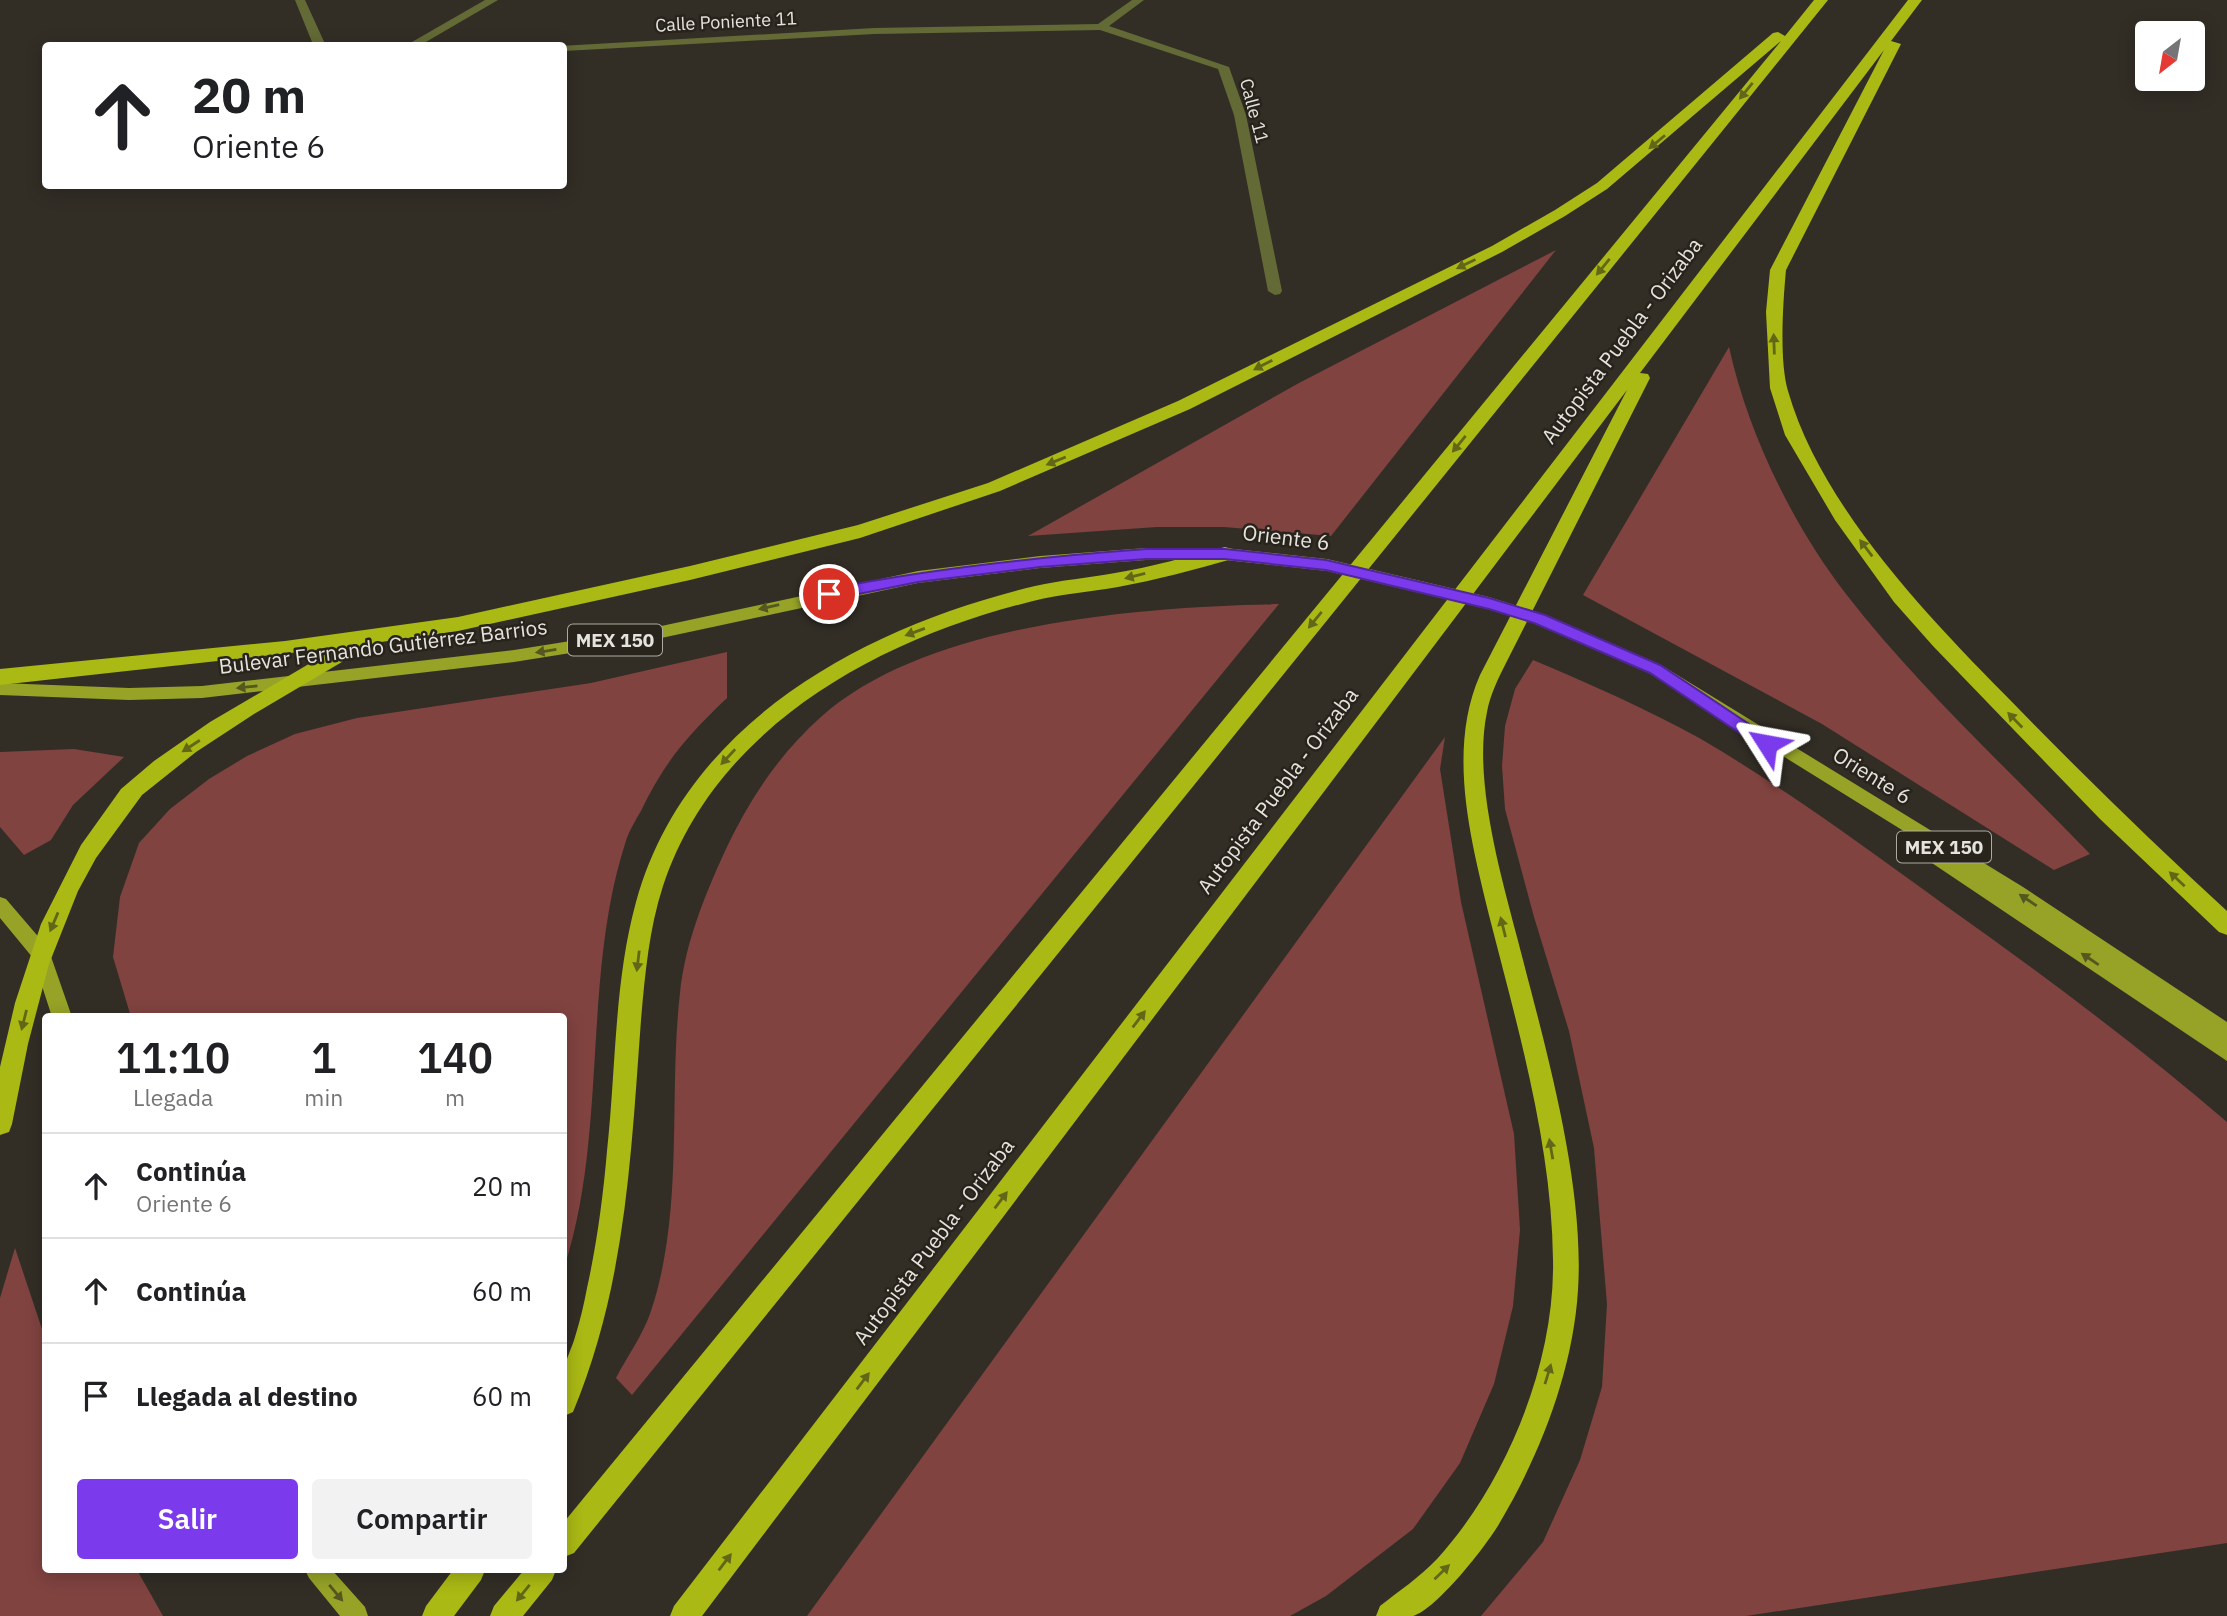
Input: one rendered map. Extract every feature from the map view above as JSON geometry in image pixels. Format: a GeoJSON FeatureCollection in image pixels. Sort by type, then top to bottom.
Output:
{"type":"FeatureCollection","features":[{"type":"Feature","properties":{"kind":"highway"},"geometry":{"type":"LineString","coordinates":[[0,677],[271,649],[458,624],[860,531],[993,487],[1184,405],[1497,249],[1560,213],[1602,186],[1640,155],[1820,0]]}},
{"type":"Feature","properties":{"kind":"highway"},"geometry":{"type":"LineString","coordinates":[[567,1539],[1820,0]]}},
{"type":"Feature","properties":{"kind":"highway"},"geometry":{"type":"LineString","coordinates":[[1916,0],[1778,270],[1774,324],[1778,388],[1794,435],[1815,471],[1841,515],[1901,597],[2015,720],[2098,804],[2227,925]]}},
{"type":"Feature","properties":{"kind":"highway","name":"Autopista Puebla - Orizaba"},"geometry":{"type":"LineString","coordinates":[[684,1616],[1916,0]]}},
{"type":"Feature","properties":{"kind":"highway"},"geometry":{"type":"LineString","coordinates":[[1390,1616],[1444,1572],[1485,1521],[1520,1453],[1541,1397],[1562,1325],[1566,1262],[1560,1197],[1535,1056],[1482,835],[1476,801],[1475,719],[1488,683],[1535,585],[1667,328]]}},
{"type":"Feature","properties":{"kind":"highway"},"geometry":{"type":"LineString","coordinates":[[567,1395],[590,1330],[604,1268],[619,1157],[643,918],[659,867],[671,843],[683,820],[724,760],[778,709],[836,668],[890,642],[959,616],[1034,593],[1117,580],[1225,554]]}},
{"type":"Feature","properties":{"kind":"highway"},"geometry":{"type":"LineString","coordinates":[[0,1124],[41,954],[71,880],[96,837],[133,791],[175,756],[375,634]]}},
{"type":"Feature","properties":{"kind":"highway"},"geometry":{"type":"LineString","coordinates":[[436,1616],[469,1573]]}},
{"type":"Feature","properties":{"kind":"highway"},"geometry":{"type":"LineString","coordinates":[[504,1616],[540,1573]]}},
{"type":"Feature","properties":{"kind":"main road","name":"Bulevar Fernando Gutiérrez Barrios"},"geometry":{"type":"LineString","coordinates":[[0,689],[129,694],[202,692],[296,682],[514,656],[652,634],[918,577],[1040,562],[1146,554],[1225,554]]}},
{"type":"Feature","properties":{"kind":"main road","name":"Oriente 6"},"geometry":{"type":"LineString","coordinates":[[1225,554],[1370,573],[1489,603],[1539,619],[1655,669],[2017,892],[2227,1033]]}},
{"type":"Feature","properties":{"kind":"main road"},"geometry":{"type":"LineString","coordinates":[[1655,669],[2227,1052]]}},
{"type":"Feature","properties":{"kind":"main road"},"geometry":{"type":"LineString","coordinates":[[0,905],[41,954],[61,1013]]}},
{"type":"Feature","properties":{"kind":"main road"},"geometry":{"type":"LineString","coordinates":[[320,1573],[356,1616]]}},
{"type":"Feature","properties":{"kind":"street"},"geometry":{"type":"LineString","coordinates":[[300,0],[318,42]]}},
{"type":"Feature","properties":{"kind":"street"},"geometry":{"type":"LineString","coordinates":[[417,42],[493,0]]}},
{"type":"Feature","properties":{"kind":"street"},"geometry":{"type":"LineString","coordinates":[[1101,27],[1139,0]]}},
{"type":"Feature","properties":{"kind":"street","name":"Calle Poniente 11"},"geometry":{"type":"LineString","coordinates":[[567,48],[874,31],[1101,27]]}},
{"type":"Feature","properties":{"kind":"street","name":"Calle 11"},"geometry":{"type":"LineString","coordinates":[[1101,27],[1223,67],[1240,115],[1275,291]]}},
{"type":"Feature","properties":{"kind":"shaded area"},"geometry":{"type":"Polygon","coordinates":[[[1556,250],[1331,536],[1224,527],[1157,527],[1028,536],[1299,383],[1556,250]]]}},
{"type":"Feature","properties":{"kind":"shaded area"},"geometry":{"type":"Polygon","coordinates":[[[1729,347],[1748,412],[1774,476],[1826,567],[1903,662],[2090,854],[2054,870],[1822,724],[1583,595],[1729,347]]]}},
{"type":"Feature","properties":{"kind":"shaded area"},"geometry":{"type":"Polygon","coordinates":[[[1279,604],[632,1395],[616,1378],[650,1314],[668,1236],[674,1155],[677,1033],[686,957],[703,903],[725,851],[755,796],[792,746],[822,716],[867,684],[919,659],[977,640],[1102,616],[1279,604]]]}},
{"type":"Feature","properties":{"kind":"shaded area"},"geometry":{"type":"Polygon","coordinates":[[[727,652],[727,698],[700,724],[668,763],[625,844],[612,895],[604,948],[586,1164],[567,1256],[567,1013],[130,1013],[113,957],[120,897],[139,843],[170,809],[209,779],[247,756],[295,734],[357,718],[591,683],[727,652]]]}},
{"type":"Feature","properties":{"kind":"shaded area"},"geometry":{"type":"Polygon","coordinates":[[[1533,660],[1681,728],[1795,799],[2053,984],[2159,1065],[2227,1122],[2227,1543],[1746,1616],[1481,1616],[1543,1542],[1580,1460],[1602,1387],[1607,1304],[1594,1148],[1569,1031],[1505,809],[1502,766],[1505,726],[1515,689],[1533,660]]]}},
{"type":"Feature","properties":{"kind":"shaded area"},"geometry":{"type":"Polygon","coordinates":[[[1445,737],[1440,769],[1461,902],[1514,1134],[1520,1230],[1513,1306],[1494,1384],[1460,1463],[1413,1529],[1326,1596],[1290,1616],[807,1616],[1445,737]]]}},
{"type":"Feature","properties":{"kind":"shaded area"},"geometry":{"type":"Polygon","coordinates":[[[74,749],[124,757],[73,805],[51,840],[24,855],[0,827],[0,752],[74,749]]]}},
{"type":"Feature","properties":{"kind":"shaded area"},"geometry":{"type":"Polygon","coordinates":[[[15,1248],[42,1329],[42,1573],[139,1573],[163,1616],[0,1616],[0,1298],[15,1248]]]}},
{"type":"Feature","properties":{"kind":"route"},"geometry":{"type":"LineString","coordinates":[[829,594],[918,577],[1040,562],[1146,554],[1225,554],[1326,565],[1370,573],[1489,603],[1539,619],[1601,644],[1655,669],[1767,744]]}}]}
